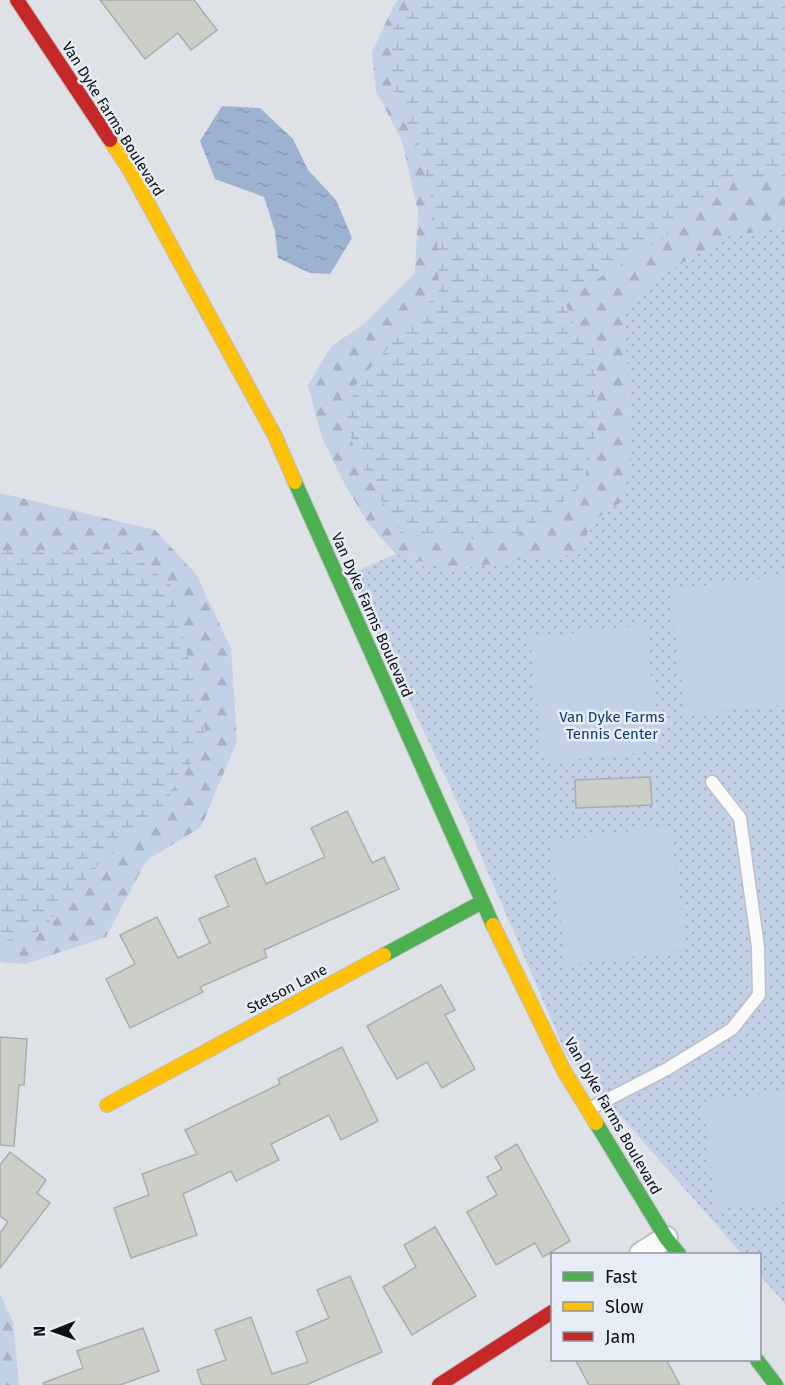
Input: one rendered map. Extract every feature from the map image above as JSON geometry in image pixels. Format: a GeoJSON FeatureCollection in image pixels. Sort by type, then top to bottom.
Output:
{"type":"FeatureCollection","features":[{"type":"Feature","properties":{"kind":"street","name":"Van Dyke Farms Boulevard"},"geometry":{"type":"LineString","coordinates":[[19,1],[128,168],[275,436],[482,902],[564,1071],[672,1246]]}},
{"type":"Feature","properties":{"kind":"street","name":"Stetson Lane"},"geometry":{"type":"LineString","coordinates":[[107,1105],[482,902]]}},
{"type":"Feature","properties":{"kind":"street"},"geometry":{"type":"LineString","coordinates":[[645,1253],[672,1246]]}},
{"type":"Feature","properties":{"kind":"street"},"geometry":{"type":"LineString","coordinates":[[439,1385],[551,1313]]}},
{"type":"Feature","properties":{"kind":"street"},"geometry":{"type":"LineString","coordinates":[[758,1361],[776,1385]]}},
{"type":"Feature","properties":{"kind":"lane"},"geometry":{"type":"LineString","coordinates":[[588,1110],[667,1069],[732,1029],[759,995],[758,946],[740,818],[712,782]]}},
{"type":"Feature","properties":{"kind":"green space"},"geometry":{"type":"Polygon","coordinates":[[[399,0],[785,0],[785,228],[729,236],[656,278],[624,314],[632,455],[621,502],[590,523],[583,553],[450,570],[396,554],[368,523],[343,481],[321,435],[308,385],[331,347],[366,322],[415,273],[418,211],[402,141],[376,91],[372,52],[394,5],[399,0]]]}},
{"type":"Feature","properties":{"kind":"green space"},"geometry":{"type":"Polygon","coordinates":[[[417,0],[785,0],[785,177],[727,180],[665,237],[564,300],[574,324],[596,350],[597,434],[582,486],[555,509],[516,536],[464,540],[401,534],[363,468],[345,425],[356,384],[439,291],[437,233],[422,157],[391,85],[392,31],[417,0]]]}},
{"type":"Feature","properties":{"kind":"green space","name":"Van Dyke Farms Tennis Center"},"geometry":{"type":"Polygon","coordinates":[[[785,228],[785,1304],[761,1276],[761,1253],[741,1253],[566,1054],[466,821],[350,574],[396,554],[450,570],[583,553],[590,523],[621,502],[632,455],[624,314],[656,278],[730,235],[785,228]]]}},
{"type":"Feature","properties":{"kind":"green space"},"geometry":{"type":"Polygon","coordinates":[[[0,493],[155,530],[196,574],[231,648],[237,741],[201,827],[146,861],[106,937],[25,964],[0,962],[0,493]]]}},
{"type":"Feature","properties":{"kind":"green space"},"geometry":{"type":"Polygon","coordinates":[[[0,549],[4,551],[126,549],[171,585],[207,737],[156,817],[98,866],[40,931],[0,942],[0,549]]]}},
{"type":"Feature","properties":{"kind":"green space"},"geometry":{"type":"Polygon","coordinates":[[[785,576],[785,704],[686,716],[670,590],[785,576]]]}},
{"type":"Feature","properties":{"kind":"green space"},"geometry":{"type":"Polygon","coordinates":[[[645,625],[659,750],[544,763],[530,638],[645,625]]]}},
{"type":"Feature","properties":{"kind":"green space"},"geometry":{"type":"Polygon","coordinates":[[[670,826],[687,950],[566,965],[551,842],[670,826]]]}},
{"type":"Feature","properties":{"kind":"green space"},"geometry":{"type":"Polygon","coordinates":[[[785,1092],[785,1202],[716,1210],[703,1102],[785,1092]]]}},
{"type":"Feature","properties":{"kind":"green space"},"geometry":{"type":"Polygon","coordinates":[[[0,1294],[13,1322],[19,1385],[0,1385],[0,1294]]]}},
{"type":"Feature","properties":{"kind":"water"},"geometry":{"type":"Polygon","coordinates":[[[222,106],[260,108],[293,139],[308,170],[336,200],[352,238],[330,274],[310,273],[278,258],[275,231],[264,197],[215,179],[200,141],[222,106]]]}},
{"type":"Feature","properties":{"kind":"building"},"geometry":{"type":"Polygon","coordinates":[[[100,0],[194,0],[217,30],[191,50],[178,33],[145,59],[100,0]]]}},
{"type":"Feature","properties":{"kind":"building"},"geometry":{"type":"Polygon","coordinates":[[[650,777],[652,805],[576,808],[575,780],[650,777]]]}},
{"type":"Feature","properties":{"kind":"building"},"geometry":{"type":"Polygon","coordinates":[[[347,811],[372,863],[384,857],[399,889],[264,950],[267,957],[200,987],[203,992],[130,1028],[106,979],[135,964],[120,935],[157,917],[178,958],[210,943],[199,919],[229,906],[215,876],[255,858],[266,884],[325,857],[311,828],[347,811]]]}},
{"type":"Feature","properties":{"kind":"building"},"geometry":{"type":"Polygon","coordinates":[[[441,985],[455,1010],[445,1015],[475,1069],[442,1088],[427,1062],[397,1079],[367,1026],[441,985]]]}},
{"type":"Feature","properties":{"kind":"building"},"geometry":{"type":"Polygon","coordinates":[[[0,1037],[27,1039],[24,1085],[19,1085],[14,1146],[0,1145],[0,1037]]]}},
{"type":"Feature","properties":{"kind":"building"},"geometry":{"type":"Polygon","coordinates":[[[342,1047],[378,1121],[341,1140],[329,1115],[271,1144],[279,1160],[236,1181],[231,1171],[183,1194],[197,1235],[131,1258],[114,1208],[149,1195],[142,1174],[197,1154],[185,1130],[280,1084],[278,1079],[342,1047]]]}},
{"type":"Feature","properties":{"kind":"building"},"geometry":{"type":"Polygon","coordinates":[[[517,1144],[570,1241],[543,1257],[535,1243],[496,1265],[467,1212],[497,1195],[487,1177],[502,1169],[495,1157],[517,1144]]]}},
{"type":"Feature","properties":{"kind":"building"},"geometry":{"type":"Polygon","coordinates":[[[10,1152],[46,1180],[37,1193],[50,1203],[0,1268],[0,1233],[8,1222],[0,1216],[0,1165],[10,1152]]]}},
{"type":"Feature","properties":{"kind":"building"},"geometry":{"type":"Polygon","coordinates":[[[435,1227],[476,1296],[412,1335],[383,1287],[416,1267],[404,1245],[435,1227]]]}},
{"type":"Feature","properties":{"kind":"building"},"geometry":{"type":"Polygon","coordinates":[[[350,1276],[382,1352],[306,1385],[202,1385],[197,1370],[226,1360],[215,1330],[251,1317],[272,1374],[308,1362],[296,1332],[329,1318],[317,1290],[350,1276]]]}},
{"type":"Feature","properties":{"kind":"building"},"geometry":{"type":"Polygon","coordinates":[[[143,1328],[159,1371],[120,1385],[44,1385],[43,1383],[83,1368],[77,1351],[143,1328]]]}},
{"type":"Feature","properties":{"kind":"building"},"geometry":{"type":"Polygon","coordinates":[[[576,1361],[667,1361],[680,1385],[589,1385],[576,1361]]]}},
{"type":"Feature","properties":{"kind":"traffic: fast"},"geometry":{"type":"LineString","coordinates":[[295,482],[493,925]]}},
{"type":"Feature","properties":{"kind":"traffic: fast"},"geometry":{"type":"LineString","coordinates":[[384,955],[482,902]]}},
{"type":"Feature","properties":{"kind":"traffic: fast"},"geometry":{"type":"LineString","coordinates":[[596,1123],[666,1238],[678,1253]]}},
{"type":"Feature","properties":{"kind":"traffic: fast"},"geometry":{"type":"LineString","coordinates":[[758,1361],[776,1385]]}},
{"type":"Feature","properties":{"kind":"traffic: slow"},"geometry":{"type":"LineString","coordinates":[[110,140],[128,167],[275,436],[295,482]]}},
{"type":"Feature","properties":{"kind":"traffic: slow"},"geometry":{"type":"LineString","coordinates":[[493,925],[564,1071],[596,1123]]}},
{"type":"Feature","properties":{"kind":"traffic: slow"},"geometry":{"type":"LineString","coordinates":[[107,1105],[384,955]]}},
{"type":"Feature","properties":{"kind":"traffic: jam"},"geometry":{"type":"LineString","coordinates":[[17,0],[110,140]]}},
{"type":"Feature","properties":{"kind":"traffic: jam"},"geometry":{"type":"LineString","coordinates":[[439,1385],[551,1313]]}}]}
